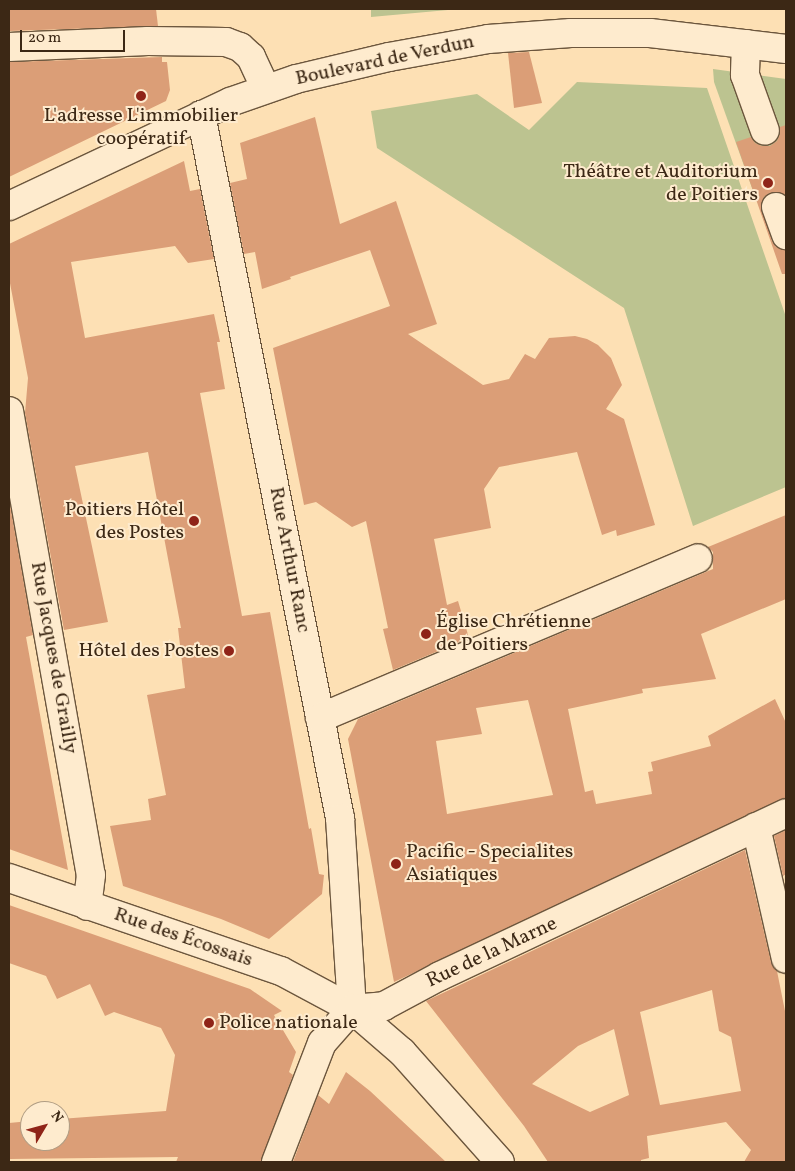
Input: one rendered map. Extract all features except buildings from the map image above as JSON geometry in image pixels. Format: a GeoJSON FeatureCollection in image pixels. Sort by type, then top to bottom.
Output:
{"type":"FeatureCollection","features":[{"type":"Feature","properties":{"kind":"street","name":"Boulevard de Verdun"},"geometry":{"type":"LineString","coordinates":[[9,206],[201,115],[266,89],[381,59],[488,39],[571,33],[650,33],[786,49]]}},
{"type":"Feature","properties":{"kind":"street"},"geometry":{"type":"LineString","coordinates":[[9,47],[148,41],[226,42],[240,47],[251,57],[266,89]]}},
{"type":"Feature","properties":{"kind":"street"},"geometry":{"type":"LineString","coordinates":[[746,44],[745,75],[766,131]]}},
{"type":"Feature","properties":{"kind":"street","name":"Rue Arthur Ranc"},"geometry":{"type":"LineString","coordinates":[[201,115],[340,818],[352,1009]]}},
{"type":"Feature","properties":{"kind":"street"},"geometry":{"type":"LineString","coordinates":[[776,207],[786,235]]}},
{"type":"Feature","properties":{"kind":"street","name":"Rue Jacques de Grailly"},"geometry":{"type":"LineString","coordinates":[[9,411],[91,875],[87,906]]}},
{"type":"Feature","properties":{"kind":"street"},"geometry":{"type":"LineString","coordinates":[[320,718],[698,558]]}},
{"type":"Feature","properties":{"kind":"street","name":"Rue de la Marne"},"geometry":{"type":"LineString","coordinates":[[352,1009],[384,1006],[440,976],[786,813]]}},
{"type":"Feature","properties":{"kind":"street"},"geometry":{"type":"LineString","coordinates":[[756,827],[786,959]]}},
{"type":"Feature","properties":{"kind":"street","name":"Rue des Écossais"},"geometry":{"type":"LineString","coordinates":[[9,878],[281,971],[352,1009],[402,1052],[500,1162]]}},
{"type":"Feature","properties":{"kind":"street"},"geometry":{"type":"LineString","coordinates":[[276,1162],[322,1044],[352,1009]]}},
{"type":"Feature","properties":{"kind":"green space"},"geometry":{"type":"Polygon","coordinates":[[[371,9],[459,9],[371,17],[371,9]]]}},
{"type":"Feature","properties":{"kind":"green space"},"geometry":{"type":"Polygon","coordinates":[[[713,69],[786,79],[786,190],[757,202],[714,82],[713,69]]]}},
{"type":"Feature","properties":{"kind":"green space"},"geometry":{"type":"Polygon","coordinates":[[[577,82],[707,88],[786,317],[786,487],[693,526],[624,308],[377,148],[371,111],[477,94],[529,130],[577,82]]]}},
{"type":"Feature","properties":{"kind":"place","name":"L'adresse L'immobilier coopératif"},"geometry":{"type":"Point","coordinates":[141,96]}},
{"type":"Feature","properties":{"kind":"place","name":"Théâtre et Auditorium de Poitiers"},"geometry":{"type":"Point","coordinates":[768,183]}},
{"type":"Feature","properties":{"kind":"place","name":"Poitiers Hôtel des Postes"},"geometry":{"type":"Point","coordinates":[194,521]}},
{"type":"Feature","properties":{"kind":"place","name":"Église Chrétienne de Poitiers"},"geometry":{"type":"Point","coordinates":[426,634]}},
{"type":"Feature","properties":{"kind":"place","name":"Hôtel des Postes"},"geometry":{"type":"Point","coordinates":[229,651]}},
{"type":"Feature","properties":{"kind":"place","name":"Pacific - Specialites Asiatiques"},"geometry":{"type":"Point","coordinates":[396,864]}},
{"type":"Feature","properties":{"kind":"place","name":"Police nationale"},"geometry":{"type":"Point","coordinates":[209,1023]}}]}
